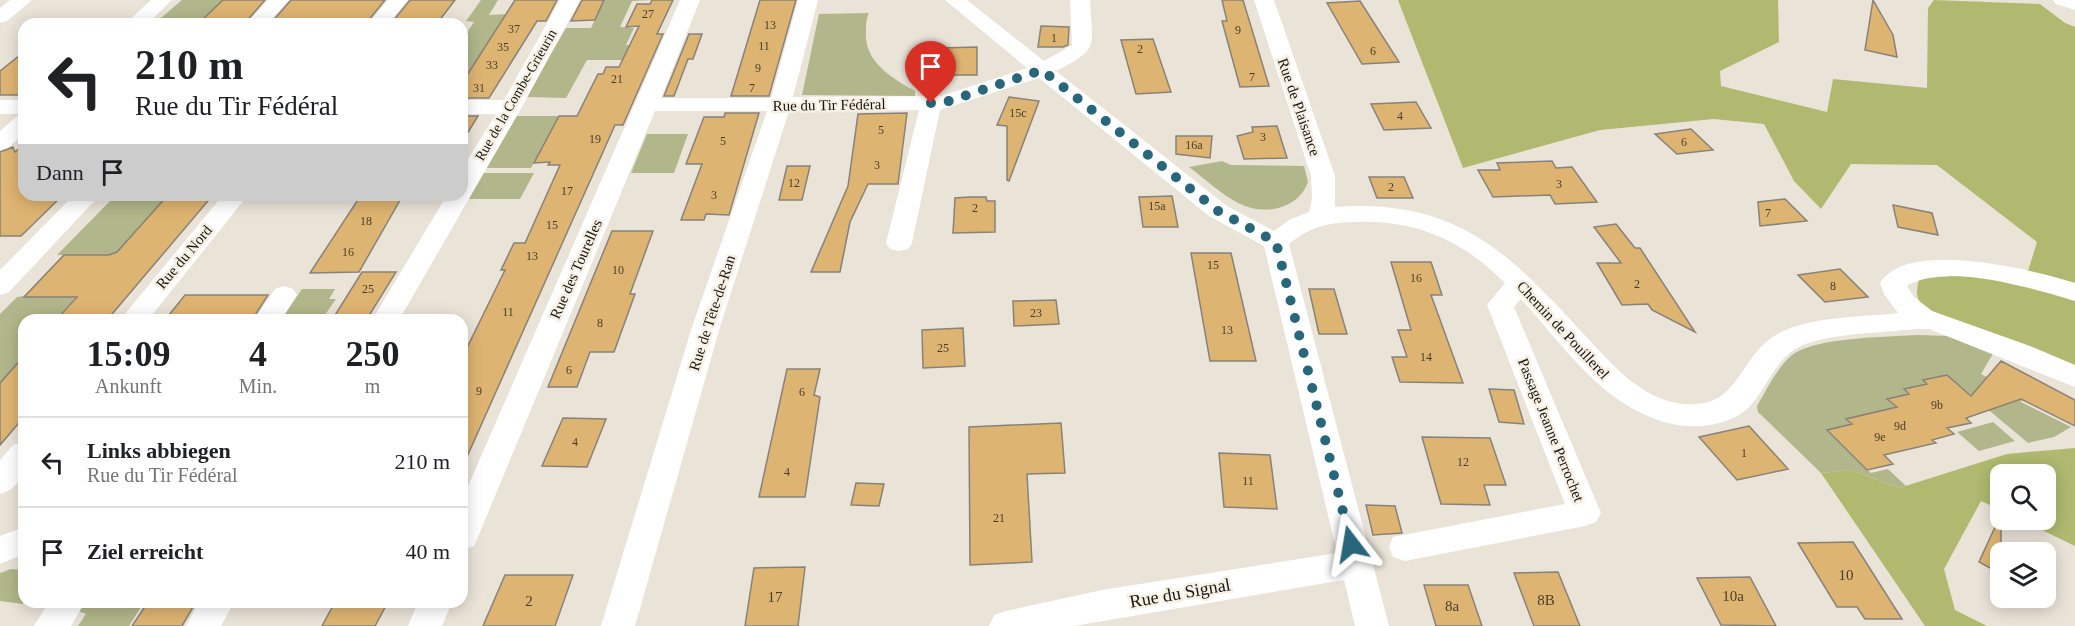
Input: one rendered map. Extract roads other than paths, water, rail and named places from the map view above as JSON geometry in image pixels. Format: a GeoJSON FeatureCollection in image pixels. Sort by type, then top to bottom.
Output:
{"type":"FeatureCollection","features":[{"type":"Feature","properties":{"kind":"street"},"geometry":{"type":"LineString","coordinates":[[0,17],[22,0]]}},
{"type":"Feature","properties":{"kind":"street"},"geometry":{"type":"LineString","coordinates":[[142,18],[162,0]]}},
{"type":"Feature","properties":{"kind":"street"},"geometry":{"type":"LineString","coordinates":[[262,18],[279,0]]}},
{"type":"Feature","properties":{"kind":"street"},"geometry":{"type":"LineString","coordinates":[[383,18],[398,0]]}},
{"type":"Feature","properties":{"kind":"street","name":"Rue de la Combe-Grieurin"},"geometry":{"type":"LineString","coordinates":[[468,179],[570,0]]}},
{"type":"Feature","properties":{"kind":"street","name":"Rue des Tourelles"},"geometry":{"type":"LineString","coordinates":[[468,523],[648,105],[690,0]]}},
{"type":"Feature","properties":{"kind":"street","name":"Rue de Tête-de-Ran"},"geometry":{"type":"LineString","coordinates":[[618,626],[706,327],[780,105],[808,0]]}},
{"type":"Feature","properties":{"kind":"street"},"geometry":{"type":"LineString","coordinates":[[955,0],[1218,211],[1276,242],[1372,626]]}},
{"type":"Feature","properties":{"kind":"street","name":"Rue du Tir Fédéral"},"geometry":{"type":"LineString","coordinates":[[648,105],[943,103],[1042,70],[1070,58],[1082,45],[1080,0]]}},
{"type":"Feature","properties":{"kind":"street","name":"Rue de Plaisance"},"geometry":{"type":"LineString","coordinates":[[1264,0],[1323,176],[1324,199],[1321,215]]}},
{"type":"Feature","properties":{"kind":"street"},"geometry":{"type":"LineString","coordinates":[[2062,0],[2075,4]]}},
{"type":"Feature","properties":{"kind":"street"},"geometry":{"type":"LineString","coordinates":[[899,243],[931,103]]}},
{"type":"Feature","properties":{"kind":"street"},"geometry":{"type":"LineString","coordinates":[[0,107],[18,107]]}},
{"type":"Feature","properties":{"kind":"street"},"geometry":{"type":"LineString","coordinates":[[468,107],[511,107]]}},
{"type":"Feature","properties":{"kind":"street"},"geometry":{"type":"LineString","coordinates":[[0,143],[18,127]]}},
{"type":"Feature","properties":{"kind":"street"},"geometry":{"type":"LineString","coordinates":[[0,286],[82,201]]}},
{"type":"Feature","properties":{"kind":"street","name":"Rue du Nord"},"geometry":{"type":"LineString","coordinates":[[138,314],[231,201]]}},
{"type":"Feature","properties":{"kind":"street"},"geometry":{"type":"LineString","coordinates":[[389,314],[455,201]]}},
{"type":"Feature","properties":{"kind":"street","name":"Chemin de Pouillerel"},"geometry":{"type":"LineString","coordinates":[[1276,242],[1294,226],[1321,215],[1370,213],[1418,219],[1445,227],[1496,259],[1538,300],[1611,382],[1635,399],[1684,417],[1707,415],[1736,402],[1773,351],[1791,339],[1821,332],[1923,319],[2041,360],[2075,377]]}},
{"type":"Feature","properties":{"kind":"street"},"geometry":{"type":"LineString","coordinates":[[1923,319],[1908,309],[1896,294],[1893,283],[1899,276],[1935,268],[1959,267],[2034,280],[2075,292]]}},
{"type":"Feature","properties":{"kind":"street","name":"Passage Jeanne Perrochet"},"geometry":{"type":"LineString","coordinates":[[1405,547],[1585,513],[1500,305],[1521,284]]}},
{"type":"Feature","properties":{"kind":"street"},"geometry":{"type":"LineString","coordinates":[[271,314],[284,296]]}},
{"type":"Feature","properties":{"kind":"street"},"geometry":{"type":"LineString","coordinates":[[0,482],[18,460]]}},
{"type":"Feature","properties":{"kind":"street"},"geometry":{"type":"LineString","coordinates":[[0,550],[18,542]]}},
{"type":"Feature","properties":{"kind":"street","name":"Rue du Signal"},"geometry":{"type":"LineString","coordinates":[[1005,626],[1102,605],[1356,564]]}},
{"type":"Feature","properties":{"kind":"street"},"geometry":{"type":"LineString","coordinates":[[41,626],[46,608]]}},
{"type":"Feature","properties":{"kind":"street"},"geometry":{"type":"LineString","coordinates":[[51,626],[64,608]]}},
{"type":"Feature","properties":{"kind":"street"},"geometry":{"type":"LineString","coordinates":[[203,626],[214,608]]}},
{"type":"Feature","properties":{"kind":"street"},"geometry":{"type":"LineString","coordinates":[[425,626],[432,608]]}}]}
